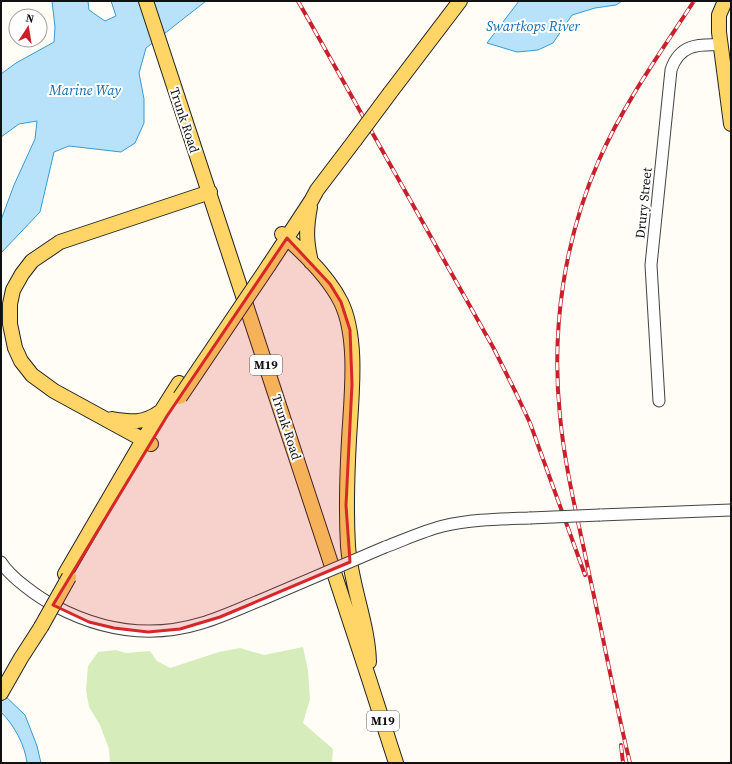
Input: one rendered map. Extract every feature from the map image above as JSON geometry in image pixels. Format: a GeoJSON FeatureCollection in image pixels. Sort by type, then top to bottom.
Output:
{"type":"FeatureCollection","features":[{"type":"Feature","properties":{"kind":"main road","name":"Trunk Road"},"geometry":{"type":"LineString","coordinates":[[146,1],[370,679],[396,763]]}},
{"type":"Feature","properties":{"kind":"main road"},"geometry":{"type":"LineString","coordinates":[[1,693],[38,625],[147,442],[180,390],[284,236],[354,140],[460,1]]}},
{"type":"Feature","properties":{"kind":"main road"},"geometry":{"type":"LineString","coordinates":[[725,1],[718,23],[731,124]]}},
{"type":"Feature","properties":{"kind":"main road"},"geometry":{"type":"LineString","coordinates":[[147,442],[54,392],[32,375],[21,361],[14,348],[10,324],[10,304],[13,290],[22,274],[32,261],[60,242],[210,192]]}},
{"type":"Feature","properties":{"kind":"main road"},"geometry":{"type":"LineString","coordinates":[[311,262],[306,241],[306,230],[314,196]]}},
{"type":"Feature","properties":{"kind":"main road"},"geometry":{"type":"LineString","coordinates":[[284,236],[311,262],[330,284],[341,302],[350,330],[352,384],[346,505],[348,548],[354,589],[369,644],[370,679]]}},
{"type":"Feature","properties":{"kind":"main road"},"geometry":{"type":"LineString","coordinates":[[147,442],[161,412],[180,390]]}},
{"type":"Feature","properties":{"kind":"main road"},"geometry":{"type":"LineString","coordinates":[[99,416],[123,421],[140,421],[148,420],[161,412]]}},
{"type":"Feature","properties":{"kind":"street","name":"Drury Street"},"geometry":{"type":"LineString","coordinates":[[659,401],[651,265],[671,70],[673,62],[678,54],[683,50],[699,46],[720,45]]}},
{"type":"Feature","properties":{"kind":"street"},"geometry":{"type":"LineString","coordinates":[[1,562],[42,599],[89,622],[114,628],[148,632],[180,629],[202,624],[385,547],[443,526],[474,521],[731,510]]}},
{"type":"Feature","properties":{"kind":"highlighted area"},"geometry":{"type":"Polygon","coordinates":[[[287,238],[330,284],[341,302],[350,330],[352,384],[346,505],[350,562],[220,617],[180,629],[148,632],[114,628],[89,622],[53,605],[167,416],[287,238]]]}},
{"type":"Feature","properties":{"kind":"green space"},"geometry":{"type":"Polygon","coordinates":[[[303,647],[308,671],[310,699],[303,723],[333,749],[332,763],[110,763],[109,749],[100,725],[89,707],[86,690],[88,666],[98,652],[116,650],[126,653],[150,651],[157,661],[170,668],[219,652],[240,648],[264,655],[303,647]]]}},
{"type":"Feature","properties":{"kind":"water","name":"Marine Way"},"geometry":{"type":"Polygon","coordinates":[[[52,1],[88,1],[89,10],[105,21],[116,16],[111,1],[206,1],[146,48],[139,73],[144,99],[144,123],[135,143],[121,152],[69,146],[54,152],[40,212],[1,253],[1,220],[14,185],[35,139],[37,121],[19,124],[1,137],[1,74],[16,63],[43,48],[48,48],[48,45],[54,42],[55,27],[52,1]]]}},
{"type":"Feature","properties":{"kind":"water","name":"Swartkops River"},"geometry":{"type":"Polygon","coordinates":[[[519,1],[622,1],[616,5],[595,8],[572,15],[553,43],[538,50],[517,52],[487,43],[519,1]]]}},
{"type":"Feature","properties":{"kind":"water"},"geometry":{"type":"Polygon","coordinates":[[[1,692],[25,715],[37,746],[41,763],[27,763],[24,749],[18,736],[1,712],[1,692]]]}},
{"type":"Feature","properties":{"kind":"railway"},"geometry":{"type":"LineString","coordinates":[[298,1],[493,347],[530,423],[585,575]]}},
{"type":"Feature","properties":{"kind":"railway"},"geometry":{"type":"LineString","coordinates":[[630,763],[619,717],[565,456],[558,383],[557,351],[559,318],[569,253],[587,190],[599,160],[631,98],[694,1]]}},
{"type":"Feature","properties":{"kind":"railway"},"geometry":{"type":"LineString","coordinates":[[621,745],[623,763]]}}]}
